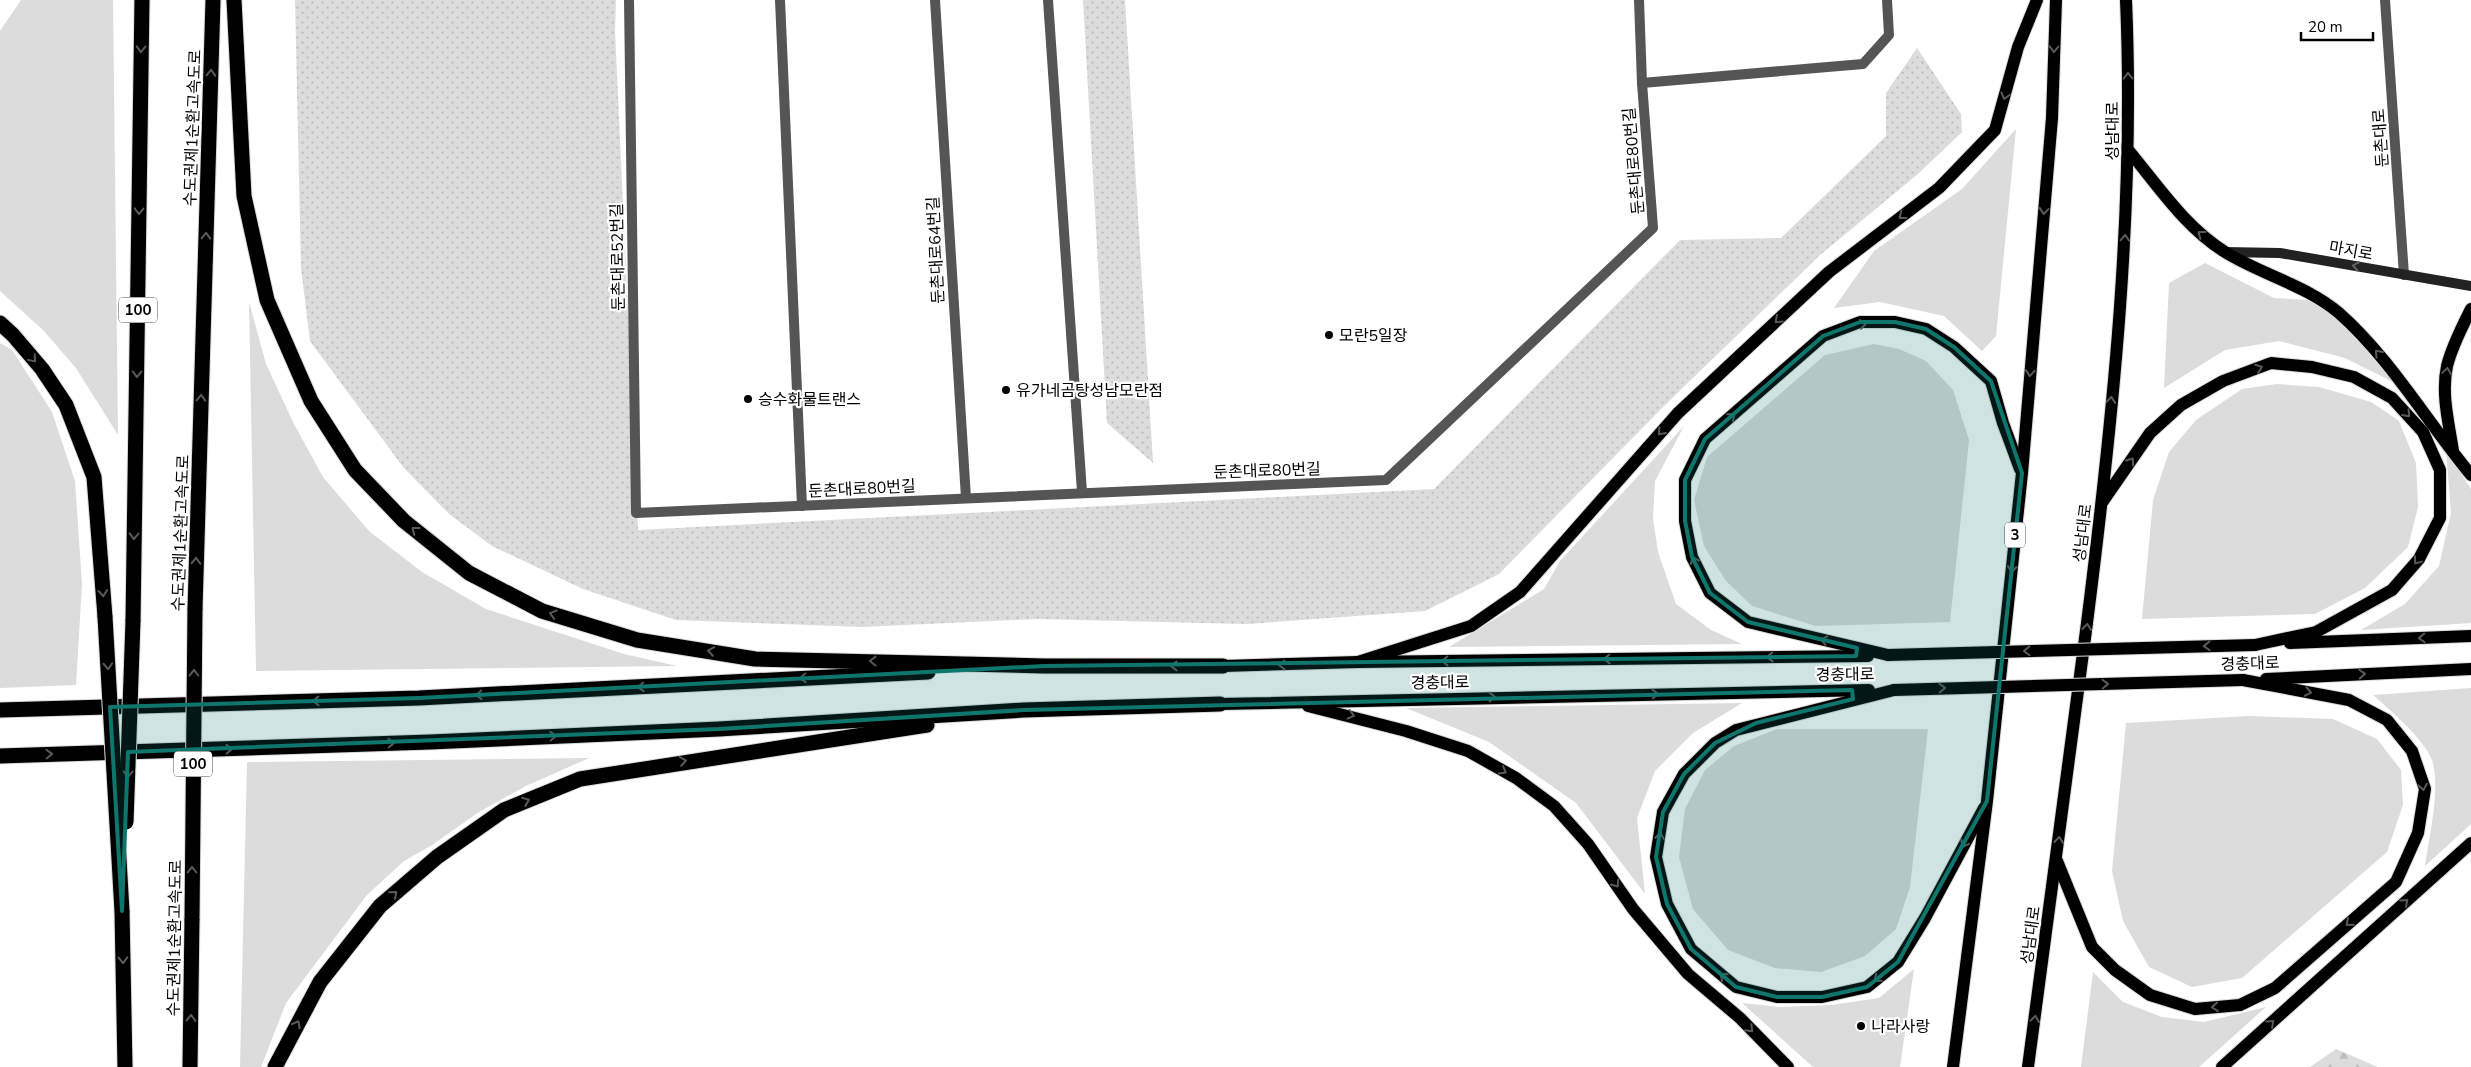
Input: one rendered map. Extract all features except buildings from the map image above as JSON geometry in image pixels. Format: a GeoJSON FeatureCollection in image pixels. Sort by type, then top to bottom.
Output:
{"type":"FeatureCollection","features":[{"type":"Feature","properties":{"kind":"highway","name":"100"},"geometry":{"type":"LineString","coordinates":[[124,1067],[122,911],[133,621],[142,0]]}},
{"type":"Feature","properties":{"kind":"highway","name":"수도권제1순환고속도로"},"geometry":{"type":"LineString","coordinates":[[190,1067],[195,609],[213,0]]}},
{"type":"Feature","properties":{"kind":"highway"},"geometry":{"type":"LineString","coordinates":[[234,0],[244,196],[268,300],[311,401],[355,470],[404,521],[469,573],[542,611],[637,640],[755,658],[1044,666],[1223,666]]}},
{"type":"Feature","properties":{"kind":"highway"},"geometry":{"type":"LineString","coordinates":[[0,323],[13,334],[42,369],[66,405],[94,477],[105,617],[122,911]]}},
{"type":"Feature","properties":{"kind":"highway"},"geometry":{"type":"LineString","coordinates":[[0,710],[419,698],[1044,666]]}},
{"type":"Feature","properties":{"kind":"highway"},"geometry":{"type":"LineString","coordinates":[[0,756],[430,742],[729,728],[1024,710],[1220,704]]}},
{"type":"Feature","properties":{"kind":"highway"},"geometry":{"type":"LineString","coordinates":[[276,1067],[320,982],[380,906],[437,856],[504,810],[580,779],[677,762],[1024,710]]}},
{"type":"Feature","properties":{"kind":"main road"},"geometry":{"type":"LineString","coordinates":[[1358,662],[1471,626],[1520,592],[1678,413],[1829,272],[1939,188],[1995,130],[2018,47],[2038,0]]}},
{"type":"Feature","properties":{"kind":"main road","name":"3"},"geometry":{"type":"LineString","coordinates":[[1952,1067],[1987,801],[2022,473],[2052,118],[2056,0]]}},
{"type":"Feature","properties":{"kind":"main road","name":"성남대로"},"geometry":{"type":"LineString","coordinates":[[2028,1067],[2057,861],[2102,501],[2125,246],[2129,151],[2126,0]]}},
{"type":"Feature","properties":{"kind":"main road"},"geometry":{"type":"LineString","coordinates":[[2129,151],[2187,223],[2225,252],[2300,287],[2338,312],[2380,354],[2453,454],[2471,475]]}},
{"type":"Feature","properties":{"kind":"main road"},"geometry":{"type":"LineString","coordinates":[[2453,454],[2445,398],[2447,368],[2456,339],[2471,309]]}},
{"type":"Feature","properties":{"kind":"main road"},"geometry":{"type":"LineString","coordinates":[[1888,655],[1748,622],[1710,592],[1692,557],[1685,521],[1685,480],[1706,439],[1823,336],[1860,322],[1895,322],[1926,329],[1954,347],[1992,381],[2003,423],[2022,473]]}},
{"type":"Feature","properties":{"kind":"main road"},"geometry":{"type":"LineString","coordinates":[[2102,501],[2150,433],[2182,404],[2223,381],[2271,364],[2312,367],[2354,377],[2392,398],[2422,432],[2440,470],[2440,518],[2419,559],[2392,590],[2316,632],[2255,645]]}},
{"type":"Feature","properties":{"kind":"main road","name":"경충대로"},"geometry":{"type":"LineString","coordinates":[[1223,666],[1358,662],[1888,655],[2255,645],[2471,636]]}},
{"type":"Feature","properties":{"kind":"main road","name":"경충대로"},"geometry":{"type":"LineString","coordinates":[[1220,704],[1286,701],[1894,690],[2243,680],[2471,669]]}},
{"type":"Feature","properties":{"kind":"main road"},"geometry":{"type":"LineString","coordinates":[[2057,861],[2092,947],[2115,970],[2150,995],[2195,1009],[2240,1006],[2274,988],[2396,882],[2418,833],[2425,789],[2412,751],[2387,720],[2349,700],[2243,680]]}},
{"type":"Feature","properties":{"kind":"main road"},"geometry":{"type":"LineString","coordinates":[[1894,690],[1736,730],[1715,744],[1684,774],[1663,812],[1656,856],[1667,904],[1691,949],[1736,987],[1777,997],[1822,997],[1867,987],[1898,962],[1925,918],[1987,801]]}},
{"type":"Feature","properties":{"kind":"main road"},"geometry":{"type":"LineString","coordinates":[[1286,701],[1344,713],[1468,751],[1516,778],[1554,806],[1588,844],[1633,909],[1688,974],[1740,1018],[1788,1067]]}},
{"type":"Feature","properties":{"kind":"main road"},"geometry":{"type":"LineString","coordinates":[[2222,1067],[2471,843]]}},
{"type":"Feature","properties":{"kind":"street","name":"둔촌대로52번길"},"geometry":{"type":"LineString","coordinates":[[629,0],[636,513]]}},
{"type":"Feature","properties":{"kind":"street"},"geometry":{"type":"LineString","coordinates":[[780,0],[802,506]]}},
{"type":"Feature","properties":{"kind":"street","name":"둔촌대로64번길"},"geometry":{"type":"LineString","coordinates":[[935,0],[966,498]]}},
{"type":"Feature","properties":{"kind":"street"},"geometry":{"type":"LineString","coordinates":[[1048,0],[1082,492]]}},
{"type":"Feature","properties":{"kind":"street","name":"둔촌대로80번길"},"geometry":{"type":"LineString","coordinates":[[636,513],[1386,480],[1654,228],[1642,83],[1640,0]]}},
{"type":"Feature","properties":{"kind":"street","name":"둔촌대로80번길"},"geometry":{"type":"LineString","coordinates":[[1642,83],[1863,64],[1889,35],[1887,0]]}},
{"type":"Feature","properties":{"kind":"street","name":"둔촌대로"},"geometry":{"type":"LineString","coordinates":[[2385,0],[2404,274]]}},
{"type":"Feature","properties":{"kind":"street","name":"마지로"},"geometry":{"type":"LineString","coordinates":[[2225,252],[2280,253],[2471,286]]}},
{"type":"Feature","properties":{"kind":"highlighted area"},"geometry":{"type":"Polygon","coordinates":[[[1860,322],[1895,322],[1926,329],[1954,347],[1991,381],[2022,473],[1987,801],[1898,962],[1867,987],[1822,997],[1777,997],[1736,987],[1691,949],[1667,904],[1656,857],[1663,812],[1684,774],[1715,743],[1756,723],[1853,699],[1852,690],[1024,710],[719,729],[128,752],[122,911],[110,707],[419,698],[1044,666],[1856,656],[1857,648],[1748,622],[1710,593],[1692,557],[1685,521],[1685,480],[1705,439],[1823,336],[1860,322]]]}},
{"type":"Feature","properties":{"kind":"green space"},"geometry":{"type":"Polygon","coordinates":[[[21,0],[113,0],[118,435],[76,368],[43,330],[0,291],[0,31],[21,0]]]}},
{"type":"Feature","properties":{"kind":"green space"},"geometry":{"type":"Polygon","coordinates":[[[295,0],[616,0],[615,31],[638,530],[1434,489],[1680,240],[1781,238],[1886,136],[1886,93],[1917,48],[1961,114],[1962,132],[1918,174],[1820,255],[1664,406],[1499,574],[1425,611],[1247,624],[1037,619],[862,627],[676,620],[583,589],[492,546],[449,514],[403,467],[310,341],[301,268],[295,0]]]}},
{"type":"Feature","properties":{"kind":"green space"},"geometry":{"type":"Polygon","coordinates":[[[1083,0],[1125,0],[1153,463],[1107,423],[1083,0]]]}},
{"type":"Feature","properties":{"kind":"green space"},"geometry":{"type":"Polygon","coordinates":[[[2016,129],[1996,336],[1982,351],[1944,316],[1880,302],[1834,308],[1874,251],[1962,189],[2016,129]]]}},
{"type":"Feature","properties":{"kind":"green space"},"geometry":{"type":"Polygon","coordinates":[[[2205,263],[2274,298],[2323,301],[2412,397],[2389,380],[2345,358],[2279,341],[2225,350],[2164,388],[2169,283],[2205,263]]]}},
{"type":"Feature","properties":{"kind":"green space"},"geometry":{"type":"Polygon","coordinates":[[[249,302],[266,364],[294,424],[323,477],[369,531],[422,572],[486,609],[624,654],[677,666],[256,671],[249,302]]]}},
{"type":"Feature","properties":{"kind":"green space"},"geometry":{"type":"Polygon","coordinates":[[[0,343],[12,350],[52,412],[75,481],[82,584],[76,685],[0,688],[0,343]]]}},
{"type":"Feature","properties":{"kind":"green space"},"geometry":{"type":"Polygon","coordinates":[[[1874,344],[1899,349],[1926,361],[1953,390],[1969,440],[1950,622],[1816,626],[1752,606],[1726,581],[1704,546],[1694,500],[1707,457],[1825,355],[1874,344]]]}},
{"type":"Feature","properties":{"kind":"green space"},"geometry":{"type":"Polygon","coordinates":[[[2277,384],[2319,387],[2371,402],[2399,421],[2416,463],[2418,507],[2408,547],[2365,588],[2315,614],[2142,619],[2153,500],[2169,452],[2196,420],[2242,389],[2277,384]]]}},
{"type":"Feature","properties":{"kind":"green space"},"geometry":{"type":"Polygon","coordinates":[[[1684,426],[1655,481],[1653,519],[1658,552],[1676,604],[1711,630],[1742,644],[1449,647],[1544,589],[1560,561],[1684,426]]]}},
{"type":"Feature","properties":{"kind":"green space"},"geometry":{"type":"Polygon","coordinates":[[[2446,450],[2471,489],[2471,623],[2361,630],[2405,604],[2439,566],[2451,513],[2446,450]]]}},
{"type":"Feature","properties":{"kind":"green space"},"geometry":{"type":"Polygon","coordinates":[[[2471,688],[2471,824],[2425,866],[2435,798],[2432,760],[2414,734],[2373,695],[2471,688]]]}},
{"type":"Feature","properties":{"kind":"green space"},"geometry":{"type":"Polygon","coordinates":[[[1742,703],[1693,733],[1655,771],[1637,818],[1645,894],[1576,803],[1489,742],[1406,708],[1742,703]]]}},
{"type":"Feature","properties":{"kind":"green space"},"geometry":{"type":"Polygon","coordinates":[[[2249,716],[2333,719],[2377,739],[2401,770],[2403,805],[2387,852],[2242,978],[2192,987],[2149,967],[2123,921],[2112,871],[2126,723],[2249,716]]]}},
{"type":"Feature","properties":{"kind":"green space"},"geometry":{"type":"Polygon","coordinates":[[[1777,729],[1928,729],[1910,887],[1896,929],[1865,956],[1821,972],[1775,968],[1728,950],[1693,909],[1679,857],[1685,809],[1705,770],[1734,746],[1777,729]]]}},
{"type":"Feature","properties":{"kind":"green space"},"geometry":{"type":"Polygon","coordinates":[[[589,758],[526,786],[479,812],[432,845],[404,861],[367,895],[286,1003],[261,1067],[240,1067],[247,762],[589,758]]]}},
{"type":"Feature","properties":{"kind":"green space"},"geometry":{"type":"Polygon","coordinates":[[[1914,969],[1900,1067],[1813,1067],[1742,1003],[1781,1007],[1831,1005],[1879,998],[1914,969]]]}},
{"type":"Feature","properties":{"kind":"green space"},"geometry":{"type":"Polygon","coordinates":[[[2093,972],[2123,1002],[2162,1017],[2204,1022],[2266,1007],[2199,1067],[2081,1067],[2093,972]]]}},
{"type":"Feature","properties":{"kind":"green space"},"geometry":{"type":"Polygon","coordinates":[[[2336,1049],[2378,1067],[2310,1067],[2336,1049]]]}},
{"type":"Feature","properties":{"kind":"place","name":"모란5일장"},"geometry":{"type":"Point","coordinates":[1329,335]}},
{"type":"Feature","properties":{"kind":"place","name":"유가네곰탕성남모란점"},"geometry":{"type":"Point","coordinates":[1006,390]}},
{"type":"Feature","properties":{"kind":"place","name":"승수화물트랜스"},"geometry":{"type":"Point","coordinates":[748,399]}},
{"type":"Feature","properties":{"kind":"place","name":"나라사랑"},"geometry":{"type":"Point","coordinates":[1861,1026]}}]}
